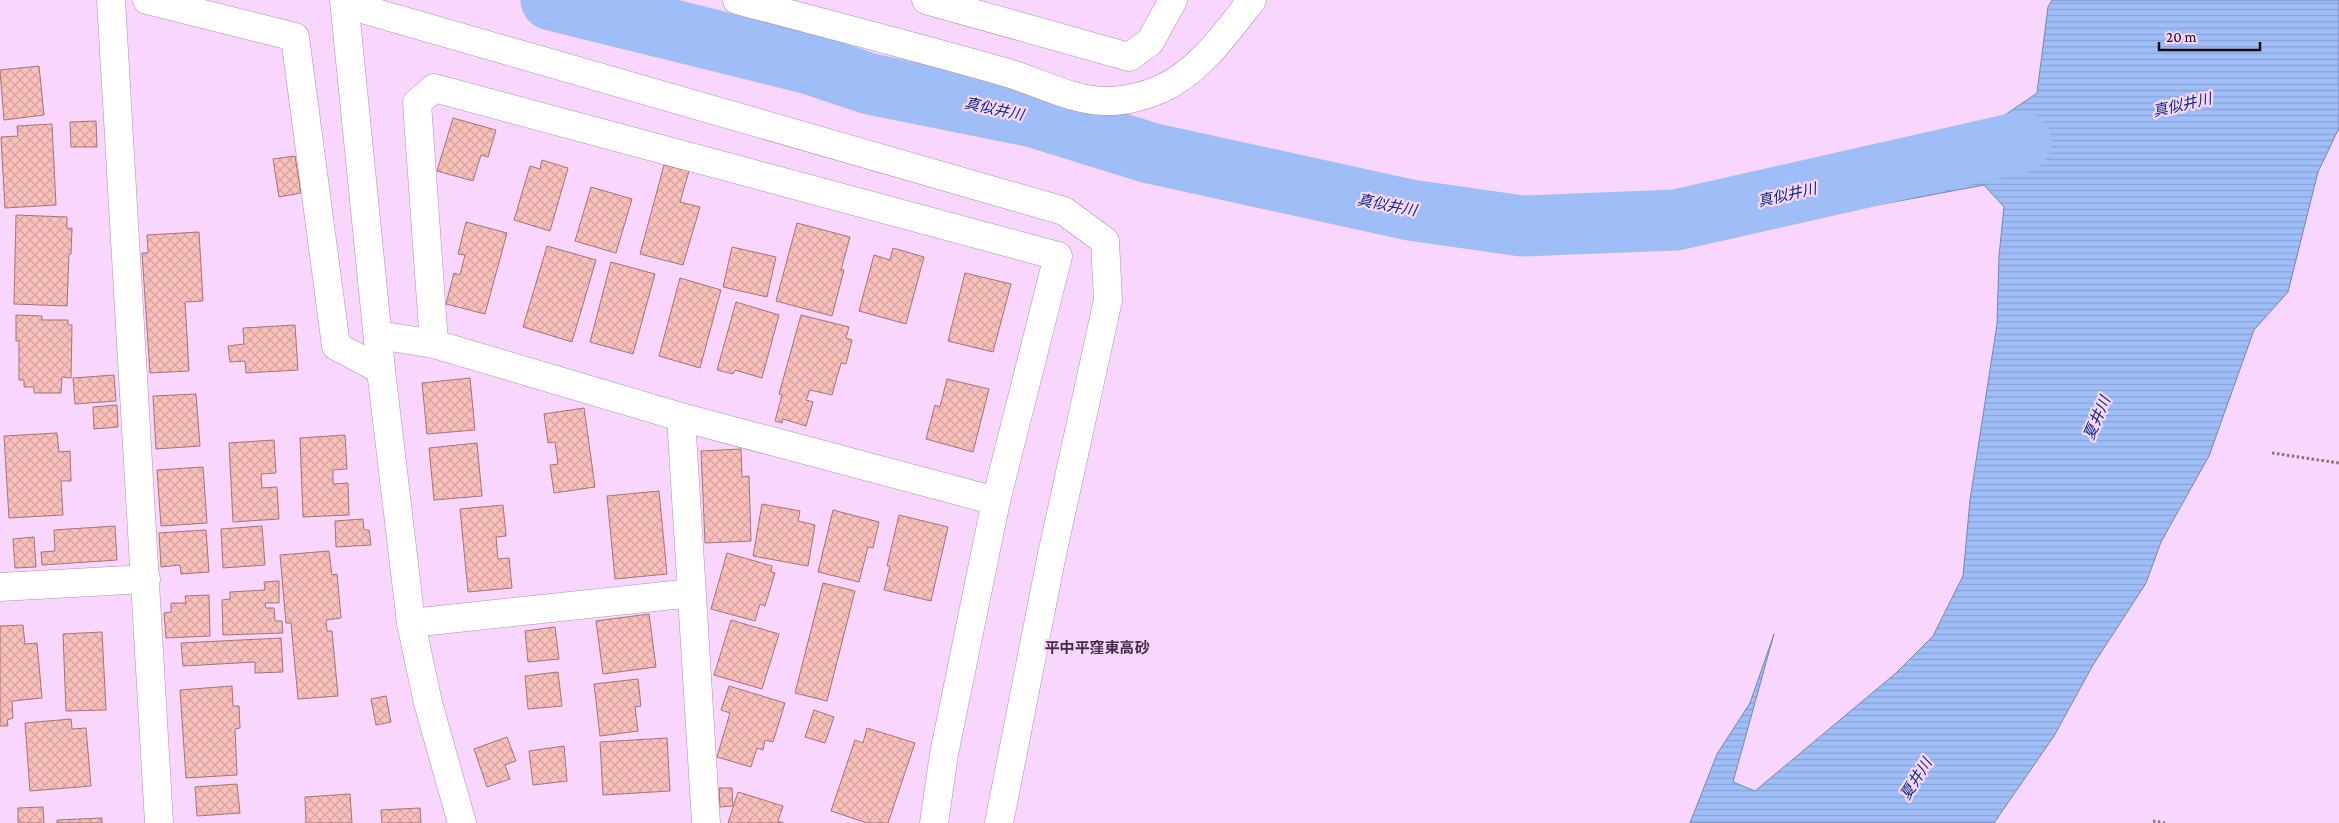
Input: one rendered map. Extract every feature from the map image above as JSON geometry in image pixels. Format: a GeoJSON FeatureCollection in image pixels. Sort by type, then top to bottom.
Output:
{"type":"FeatureCollection","features":[{"type":"Feature","properties":{"kind":"street"},"geometry":{"type":"LineString","coordinates":[[111,0],[159,823]]}},
{"type":"Feature","properties":{"kind":"street"},"geometry":{"type":"LineString","coordinates":[[147,0],[295,38],[336,346],[381,370]]}},
{"type":"Feature","properties":{"kind":"street"},"geometry":{"type":"LineString","coordinates":[[737,0],[1010,74],[1066,95],[1106,102],[1160,90],[1185,75],[1218,42],[1252,0]]}},
{"type":"Feature","properties":{"kind":"street"},"geometry":{"type":"LineString","coordinates":[[926,0],[1129,57],[1150,42],[1173,0]]}},
{"type":"Feature","properties":{"kind":"street"},"geometry":{"type":"LineString","coordinates":[[462,823],[428,703],[412,623],[381,370],[345,2],[1064,211],[1106,241],[1108,300],[1051,559],[999,823]]}},
{"type":"Feature","properties":{"kind":"street"},"geometry":{"type":"LineString","coordinates":[[434,344],[417,103],[434,88],[1058,256],[996,501],[944,754],[934,823]]}},
{"type":"Feature","properties":{"kind":"street"},"geometry":{"type":"LineString","coordinates":[[378,335],[434,344],[681,417],[996,501]]}},
{"type":"Feature","properties":{"kind":"street"},"geometry":{"type":"LineString","coordinates":[[681,417],[706,823]]}},
{"type":"Feature","properties":{"kind":"street"},"geometry":{"type":"LineString","coordinates":[[0,587],[146,580]]}},
{"type":"Feature","properties":{"kind":"street"},"geometry":{"type":"LineString","coordinates":[[412,623],[692,592]]}},
{"type":"Feature","properties":{"kind":"path"},"geometry":{"type":"LineString","coordinates":[[2272,453],[2339,463]]}},
{"type":"Feature","properties":{"kind":"path"},"geometry":{"type":"LineString","coordinates":[[2153,821],[2166,823]]}},
{"type":"Feature","properties":{"kind":"water","name":"夏井川"},"geometry":{"type":"Polygon","coordinates":[[[2052,0],[2339,0],[2339,128],[2318,172],[2288,292],[2254,330],[2209,456],[2161,542],[2146,583],[2093,665],[2054,736],[1994,823],[1690,823],[1717,754],[1750,703],[1774,634],[1733,782],[1755,791],[1896,673],[1933,636],[1963,576],[1970,500],[1997,324],[1999,256],[2004,207],[1984,185],[1803,219],[1759,223],[1693,214],[1761,205],[1854,181],[1933,164],[2037,93],[2048,7],[2052,0]]]}},
{"type":"Feature","properties":{"kind":"building"},"geometry":{"type":"Polygon","coordinates":[[[39,66],[44,115],[4,120],[0,70],[39,66]]]}},
{"type":"Feature","properties":{"kind":"building"},"geometry":{"type":"Polygon","coordinates":[[[453,118],[496,130],[488,157],[481,155],[473,181],[437,171],[453,118]]]}},
{"type":"Feature","properties":{"kind":"building"},"geometry":{"type":"Polygon","coordinates":[[[96,121],[97,147],[71,147],[70,122],[96,121]]]}},
{"type":"Feature","properties":{"kind":"building"},"geometry":{"type":"Polygon","coordinates":[[[52,124],[56,205],[5,208],[1,137],[18,136],[17,126],[52,124]]]}},
{"type":"Feature","properties":{"kind":"building"},"geometry":{"type":"Polygon","coordinates":[[[295,156],[301,193],[279,197],[273,159],[295,156]]]}},
{"type":"Feature","properties":{"kind":"building"},"geometry":{"type":"Polygon","coordinates":[[[542,160],[568,168],[550,231],[514,220],[530,166],[540,169],[542,160]]]}},
{"type":"Feature","properties":{"kind":"building"},"geometry":{"type":"Polygon","coordinates":[[[664,165],[689,171],[680,202],[700,207],[683,265],[640,254],[664,165]]]}},
{"type":"Feature","properties":{"kind":"building"},"geometry":{"type":"Polygon","coordinates":[[[591,187],[632,199],[616,253],[575,241],[591,187]]]}},
{"type":"Feature","properties":{"kind":"building"},"geometry":{"type":"Polygon","coordinates":[[[16,215],[67,217],[67,229],[72,228],[67,306],[14,304],[16,215]]]}},
{"type":"Feature","properties":{"kind":"building"},"geometry":{"type":"Polygon","coordinates":[[[466,222],[507,233],[485,314],[446,304],[454,273],[460,275],[465,255],[458,254],[466,222]]]}},
{"type":"Feature","properties":{"kind":"building"},"geometry":{"type":"Polygon","coordinates":[[[797,223],[850,237],[832,316],[776,301],[797,223]]]}},
{"type":"Feature","properties":{"kind":"building"},"geometry":{"type":"Polygon","coordinates":[[[199,232],[203,301],[185,302],[189,371],[150,373],[142,253],[148,253],[147,235],[199,232]]]}},
{"type":"Feature","properties":{"kind":"building"},"geometry":{"type":"Polygon","coordinates":[[[547,246],[596,260],[572,342],[523,327],[547,246]]]}},
{"type":"Feature","properties":{"kind":"building"},"geometry":{"type":"Polygon","coordinates":[[[732,247],[776,257],[767,297],[723,287],[732,247]]]}},
{"type":"Feature","properties":{"kind":"building"},"geometry":{"type":"Polygon","coordinates":[[[893,248],[924,257],[906,324],[859,311],[874,255],[890,260],[893,248]]]}},
{"type":"Feature","properties":{"kind":"building"},"geometry":{"type":"Polygon","coordinates":[[[611,262],[655,274],[633,354],[590,342],[611,262]]]}},
{"type":"Feature","properties":{"kind":"building"},"geometry":{"type":"Polygon","coordinates":[[[965,273],[1011,284],[993,352],[948,341],[965,273]]]}},
{"type":"Feature","properties":{"kind":"building"},"geometry":{"type":"Polygon","coordinates":[[[680,278],[721,290],[700,368],[659,356],[680,278]]]}},
{"type":"Feature","properties":{"kind":"building"},"geometry":{"type":"Polygon","coordinates":[[[736,302],[779,315],[762,378],[735,370],[733,374],[717,370],[736,302]]]}},
{"type":"Feature","properties":{"kind":"building"},"geometry":{"type":"Polygon","coordinates":[[[16,315],[42,316],[42,320],[68,320],[68,325],[72,325],[71,378],[62,377],[61,393],[34,393],[34,387],[24,387],[24,380],[19,380],[19,341],[16,341],[16,315]]]}},
{"type":"Feature","properties":{"kind":"building"},"geometry":{"type":"Polygon","coordinates":[[[801,315],[849,327],[846,338],[852,340],[846,364],[841,363],[832,395],[810,390],[806,400],[813,402],[806,426],[783,419],[782,423],[775,421],[782,395],[779,394],[801,315]]]}},
{"type":"Feature","properties":{"kind":"building"},"geometry":{"type":"Polygon","coordinates":[[[295,325],[298,370],[246,373],[245,361],[230,362],[228,346],[244,344],[243,328],[295,325]]]}},
{"type":"Feature","properties":{"kind":"building"},"geometry":{"type":"Polygon","coordinates":[[[114,375],[116,401],[75,404],[73,378],[114,375]]]}},
{"type":"Feature","properties":{"kind":"building"},"geometry":{"type":"Polygon","coordinates":[[[470,378],[475,430],[427,434],[422,383],[470,378]]]}},
{"type":"Feature","properties":{"kind":"building"},"geometry":{"type":"Polygon","coordinates":[[[947,379],[989,389],[973,452],[926,439],[935,405],[940,407],[947,379]]]}},
{"type":"Feature","properties":{"kind":"building"},"geometry":{"type":"Polygon","coordinates":[[[196,394],[200,446],[156,449],[153,396],[196,394]]]}},
{"type":"Feature","properties":{"kind":"building"},"geometry":{"type":"Polygon","coordinates":[[[117,405],[118,427],[94,429],[93,407],[117,405]]]}},
{"type":"Feature","properties":{"kind":"building"},"geometry":{"type":"Polygon","coordinates":[[[584,408],[595,487],[554,493],[550,465],[558,464],[555,442],[548,443],[544,414],[584,408]]]}},
{"type":"Feature","properties":{"kind":"building"},"geometry":{"type":"Polygon","coordinates":[[[57,433],[59,452],[70,451],[71,481],[61,481],[63,515],[9,518],[4,436],[57,433]]]}},
{"type":"Feature","properties":{"kind":"building"},"geometry":{"type":"Polygon","coordinates":[[[345,435],[347,469],[333,470],[333,484],[348,483],[349,515],[303,517],[300,438],[345,435]]]}},
{"type":"Feature","properties":{"kind":"building"},"geometry":{"type":"Polygon","coordinates":[[[274,440],[276,473],[261,474],[262,488],[277,487],[279,519],[233,522],[229,443],[274,440]]]}},
{"type":"Feature","properties":{"kind":"building"},"geometry":{"type":"Polygon","coordinates":[[[477,443],[482,496],[434,500],[429,448],[477,443]]]}},
{"type":"Feature","properties":{"kind":"building"},"geometry":{"type":"Polygon","coordinates":[[[741,449],[742,477],[749,476],[751,541],[705,543],[701,451],[741,449]]]}},
{"type":"Feature","properties":{"kind":"building"},"geometry":{"type":"Polygon","coordinates":[[[203,467],[207,523],[161,526],[157,470],[203,467]]]}},
{"type":"Feature","properties":{"kind":"building"},"geometry":{"type":"Polygon","coordinates":[[[659,491],[667,574],[615,579],[607,496],[659,491]]]}},
{"type":"Feature","properties":{"kind":"building"},"geometry":{"type":"Polygon","coordinates":[[[762,504],[800,511],[798,521],[815,525],[808,566],[753,556],[762,504]]]}},
{"type":"Feature","properties":{"kind":"building"},"geometry":{"type":"Polygon","coordinates":[[[503,505],[506,536],[496,537],[498,559],[509,558],[512,588],[468,592],[460,509],[503,505]]]}},
{"type":"Feature","properties":{"kind":"building"},"geometry":{"type":"Polygon","coordinates":[[[833,510],[879,522],[873,548],[868,547],[859,582],[818,572],[833,510]]]}},
{"type":"Feature","properties":{"kind":"building"},"geometry":{"type":"Polygon","coordinates":[[[899,515],[948,527],[931,601],[884,590],[890,566],[887,566],[899,515]]]}},
{"type":"Feature","properties":{"kind":"building"},"geometry":{"type":"Polygon","coordinates":[[[363,519],[364,530],[369,530],[371,545],[336,547],[335,521],[363,519]]]}},
{"type":"Feature","properties":{"kind":"building"},"geometry":{"type":"Polygon","coordinates":[[[115,526],[117,560],[42,565],[41,552],[55,551],[54,530],[115,526]]]}},
{"type":"Feature","properties":{"kind":"building"},"geometry":{"type":"Polygon","coordinates":[[[262,526],[265,565],[223,568],[221,529],[262,526]]]}},
{"type":"Feature","properties":{"kind":"building"},"geometry":{"type":"Polygon","coordinates":[[[206,530],[209,572],[181,574],[180,565],[161,567],[159,533],[206,530]]]}},
{"type":"Feature","properties":{"kind":"building"},"geometry":{"type":"Polygon","coordinates":[[[34,537],[36,567],[15,568],[13,539],[34,537]]]}},
{"type":"Feature","properties":{"kind":"building"},"geometry":{"type":"Polygon","coordinates":[[[329,551],[332,575],[337,574],[341,618],[326,620],[327,631],[332,631],[338,696],[298,699],[291,623],[286,623],[280,555],[329,551]]]}},
{"type":"Feature","properties":{"kind":"building"},"geometry":{"type":"Polygon","coordinates":[[[727,553],[772,566],[771,572],[775,573],[765,606],[760,604],[755,621],[711,609],[727,553]]]}},
{"type":"Feature","properties":{"kind":"building"},"geometry":{"type":"Polygon","coordinates":[[[279,581],[279,603],[265,603],[266,608],[274,608],[275,621],[282,621],[283,633],[223,635],[222,600],[230,599],[230,592],[265,590],[264,582],[279,581]]]}},
{"type":"Feature","properties":{"kind":"building"},"geometry":{"type":"Polygon","coordinates":[[[823,583],[855,591],[827,701],[795,693],[823,583]]]}},
{"type":"Feature","properties":{"kind":"building"},"geometry":{"type":"Polygon","coordinates":[[[209,595],[210,636],[166,638],[164,613],[171,612],[171,603],[186,603],[185,596],[209,595]]]}},
{"type":"Feature","properties":{"kind":"building"},"geometry":{"type":"Polygon","coordinates":[[[649,614],[656,667],[603,674],[596,621],[649,614]]]}},
{"type":"Feature","properties":{"kind":"building"},"geometry":{"type":"Polygon","coordinates":[[[731,620],[779,634],[762,689],[714,675],[731,620]]]}},
{"type":"Feature","properties":{"kind":"building"},"geometry":{"type":"Polygon","coordinates":[[[23,625],[25,644],[37,643],[42,698],[12,701],[13,718],[7,720],[8,726],[0,726],[0,626],[23,625]]]}},
{"type":"Feature","properties":{"kind":"building"},"geometry":{"type":"Polygon","coordinates":[[[555,627],[559,659],[528,662],[525,631],[555,627]]]}},
{"type":"Feature","properties":{"kind":"building"},"geometry":{"type":"Polygon","coordinates":[[[102,632],[106,710],[66,711],[63,634],[102,632]]]}},
{"type":"Feature","properties":{"kind":"building"},"geometry":{"type":"Polygon","coordinates":[[[281,638],[283,672],[255,673],[255,662],[183,666],[181,643],[281,638]]]}},
{"type":"Feature","properties":{"kind":"building"},"geometry":{"type":"Polygon","coordinates":[[[558,672],[562,706],[528,709],[525,676],[558,672]]]}},
{"type":"Feature","properties":{"kind":"building"},"geometry":{"type":"Polygon","coordinates":[[[638,679],[641,706],[635,707],[638,731],[600,736],[594,684],[638,679]]]}},
{"type":"Feature","properties":{"kind":"building"},"geometry":{"type":"Polygon","coordinates":[[[232,686],[233,706],[239,706],[240,728],[235,729],[237,775],[186,778],[180,690],[232,686]]]}},
{"type":"Feature","properties":{"kind":"building"},"geometry":{"type":"Polygon","coordinates":[[[729,686],[785,703],[773,742],[765,740],[763,750],[757,748],[751,767],[717,757],[730,713],[721,710],[729,686]]]}},
{"type":"Feature","properties":{"kind":"building"},"geometry":{"type":"Polygon","coordinates":[[[386,696],[391,722],[376,725],[371,699],[386,696]]]}},
{"type":"Feature","properties":{"kind":"building"},"geometry":{"type":"Polygon","coordinates":[[[814,710],[834,717],[825,743],[805,737],[814,710]]]}},
{"type":"Feature","properties":{"kind":"building"},"geometry":{"type":"Polygon","coordinates":[[[71,719],[72,729],[86,728],[91,786],[30,791],[25,723],[71,719]]]}},
{"type":"Feature","properties":{"kind":"building"},"geometry":{"type":"Polygon","coordinates":[[[867,728],[915,743],[888,823],[867,823],[831,811],[855,740],[863,743],[867,728]]]}},
{"type":"Feature","properties":{"kind":"building"},"geometry":{"type":"Polygon","coordinates":[[[507,737],[516,761],[505,765],[510,779],[487,787],[474,749],[507,737]]]}},
{"type":"Feature","properties":{"kind":"building"},"geometry":{"type":"Polygon","coordinates":[[[667,738],[670,791],[603,795],[600,742],[667,738]]]}},
{"type":"Feature","properties":{"kind":"building"},"geometry":{"type":"Polygon","coordinates":[[[564,746],[567,781],[533,785],[529,751],[564,746]]]}},
{"type":"Feature","properties":{"kind":"building"},"geometry":{"type":"Polygon","coordinates":[[[237,784],[240,813],[197,816],[195,787],[237,784]]]}},
{"type":"Feature","properties":{"kind":"building"},"geometry":{"type":"Polygon","coordinates":[[[719,788],[732,788],[733,806],[720,807],[719,788]]]}},
{"type":"Feature","properties":{"kind":"building"},"geometry":{"type":"Polygon","coordinates":[[[738,792],[783,806],[778,821],[784,823],[728,823],[738,792]]]}},
{"type":"Feature","properties":{"kind":"building"},"geometry":{"type":"Polygon","coordinates":[[[350,794],[352,823],[306,823],[305,797],[350,794]]]}},
{"type":"Feature","properties":{"kind":"building"},"geometry":{"type":"Polygon","coordinates":[[[43,807],[44,823],[18,823],[18,808],[43,807]]]}},
{"type":"Feature","properties":{"kind":"building"},"geometry":{"type":"Polygon","coordinates":[[[420,808],[421,823],[382,823],[381,810],[420,808]]]}},
{"type":"Feature","properties":{"kind":"building"},"geometry":{"type":"Polygon","coordinates":[[[102,818],[102,823],[57,823],[57,820],[102,818]]]}},
{"type":"Feature","properties":{"kind":"waterway","name":"真似井川"},"geometry":{"type":"LineString","coordinates":[[551,0],[810,64],[870,84],[1034,117],[1150,153],[1410,210],[1522,226],[1676,220],[2021,142]]}},
{"type":"Feature","properties":{"kind":"district","name":"平中平窪東高砂"},"geometry":{"type":"Point","coordinates":[1097,648]}}]}
